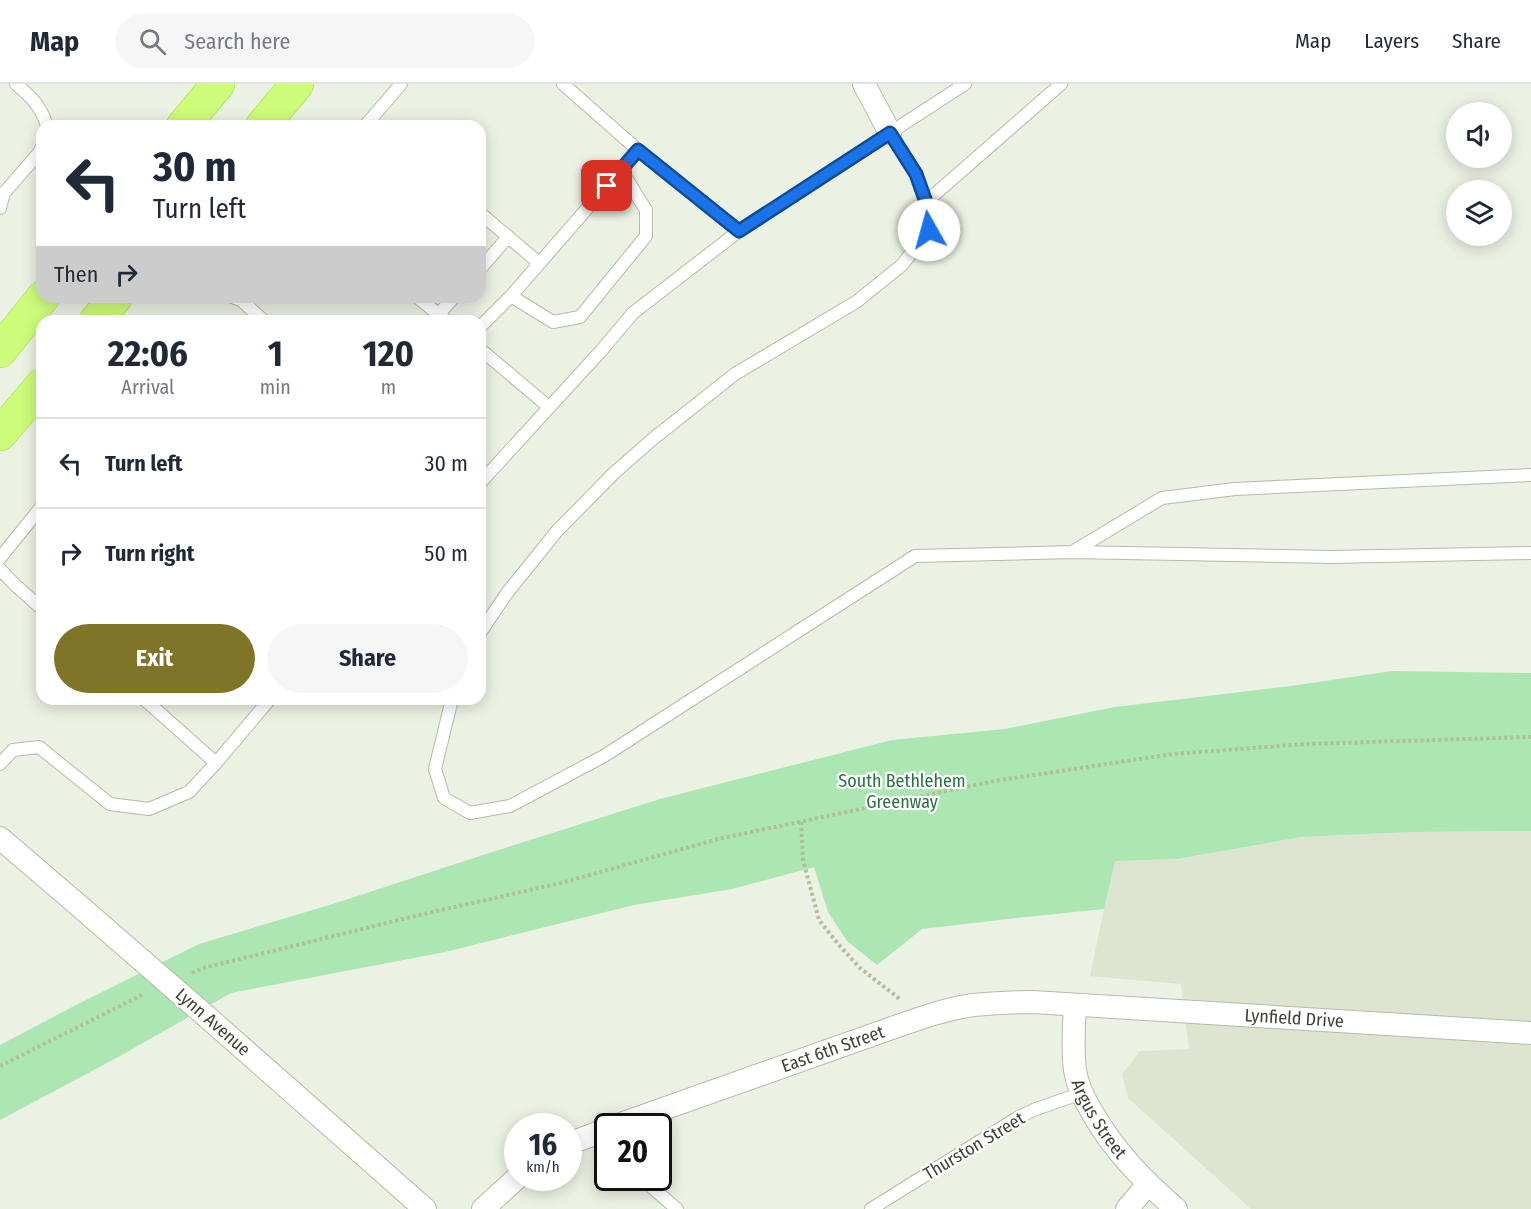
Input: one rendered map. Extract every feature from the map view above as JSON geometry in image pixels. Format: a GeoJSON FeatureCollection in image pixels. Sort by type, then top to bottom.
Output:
{"type":"FeatureCollection","features":[{"type":"Feature","properties":{"kind":"highway"},"geometry":{"type":"LineString","coordinates":[[188,120],[218,84]]}},
{"type":"Feature","properties":{"kind":"highway"},"geometry":{"type":"LineString","coordinates":[[267,120],[297,84]]}},
{"type":"Feature","properties":{"kind":"highway"},"geometry":{"type":"LineString","coordinates":[[0,351],[38,303]]}},
{"type":"Feature","properties":{"kind":"highway"},"geometry":{"type":"LineString","coordinates":[[101,315],[111,303]]}},
{"type":"Feature","properties":{"kind":"highway"},"geometry":{"type":"LineString","coordinates":[[0,434],[36,392]]}},
{"type":"Feature","properties":{"kind":"street"},"geometry":{"type":"LineString","coordinates":[[864,84],[890,133]]}},
{"type":"Feature","properties":{"kind":"street","name":"Lynn Avenue"},"geometry":{"type":"LineString","coordinates":[[0,838],[425,1209]]}},
{"type":"Feature","properties":{"kind":"street","name":"East 6th Street"},"geometry":{"type":"LineString","coordinates":[[652,1113],[933,1014],[979,1005],[1010,1002],[1066,1004]]}},
{"type":"Feature","properties":{"kind":"street","name":"Lynfield Drive"},"geometry":{"type":"LineString","coordinates":[[1066,1004],[1531,1033]]}},
{"type":"Feature","properties":{"kind":"street","name":"Argus Street"},"geometry":{"type":"LineString","coordinates":[[1066,1004],[1075,1071],[1082,1093],[1105,1135],[1129,1165],[1176,1209]]}},
{"type":"Feature","properties":{"kind":"street"},"geometry":{"type":"LineString","coordinates":[[1127,1209],[1148,1185]]}},
{"type":"Feature","properties":{"kind":"street"},"geometry":{"type":"LineString","coordinates":[[483,1209],[504,1190]]}},
{"type":"Feature","properties":{"kind":"lane"},"geometry":{"type":"LineString","coordinates":[[16,84],[31,97],[42,111],[45,120]]}},
{"type":"Feature","properties":{"kind":"lane"},"geometry":{"type":"LineString","coordinates":[[373,120],[401,84]]}},
{"type":"Feature","properties":{"kind":"lane"},"geometry":{"type":"LineString","coordinates":[[563,84],[638,150],[739,231]]}},
{"type":"Feature","properties":{"kind":"lane"},"geometry":{"type":"LineString","coordinates":[[486,476],[633,313],[739,231],[965,84]]}},
{"type":"Feature","properties":{"kind":"lane"},"geometry":{"type":"LineString","coordinates":[[926,202],[1060,84]]}},
{"type":"Feature","properties":{"kind":"lane"},"geometry":{"type":"LineString","coordinates":[[486,624],[507,593],[557,531],[638,452],[735,374],[856,302],[902,265],[929,230],[926,202],[916,174],[890,133]]}},
{"type":"Feature","properties":{"kind":"lane"},"geometry":{"type":"LineString","coordinates":[[486,321],[511,296],[638,150]]}},
{"type":"Feature","properties":{"kind":"lane"},"geometry":{"type":"LineString","coordinates":[[0,208],[2,193],[36,156]]}},
{"type":"Feature","properties":{"kind":"lane"},"geometry":{"type":"LineString","coordinates":[[511,296],[553,322],[580,317],[646,236],[646,210],[621,170]]}},
{"type":"Feature","properties":{"kind":"lane"},"geometry":{"type":"LineString","coordinates":[[486,220],[539,263]]}},
{"type":"Feature","properties":{"kind":"lane"},"geometry":{"type":"LineString","coordinates":[[486,262],[508,237]]}},
{"type":"Feature","properties":{"kind":"lane"},"geometry":{"type":"LineString","coordinates":[[244,303],[257,315]]}},
{"type":"Feature","properties":{"kind":"lane"},"geometry":{"type":"LineString","coordinates":[[424,303],[439,315]]}},
{"type":"Feature","properties":{"kind":"lane"},"geometry":{"type":"LineString","coordinates":[[486,354],[549,408]]}},
{"type":"Feature","properties":{"kind":"lane"},"geometry":{"type":"LineString","coordinates":[[1073,552],[1162,498],[1235,489],[1531,475]]}},
{"type":"Feature","properties":{"kind":"lane"},"geometry":{"type":"LineString","coordinates":[[0,558],[36,513]]}},
{"type":"Feature","properties":{"kind":"lane"},"geometry":{"type":"LineString","coordinates":[[451,705],[435,769],[444,798],[470,813],[510,806],[604,756],[915,556],[1073,552],[1331,557],[1531,553]]}},
{"type":"Feature","properties":{"kind":"lane"},"geometry":{"type":"LineString","coordinates":[[0,568],[36,604]]}},
{"type":"Feature","properties":{"kind":"lane"},"geometry":{"type":"LineString","coordinates":[[151,705],[216,763]]}},
{"type":"Feature","properties":{"kind":"lane"},"geometry":{"type":"LineString","coordinates":[[0,764],[13,750],[39,747],[110,804],[149,809],[189,792],[265,705]]}},
{"type":"Feature","properties":{"kind":"lane","name":"Thurston Street"},"geometry":{"type":"LineString","coordinates":[[871,1209],[1017,1118],[1082,1093]]}},
{"type":"Feature","properties":{"kind":"lane"},"geometry":{"type":"LineString","coordinates":[[656,1191],[677,1209]]}},
{"type":"Feature","properties":{"kind":"path"},"geometry":{"type":"LineString","coordinates":[[183,977],[203,968],[561,883],[718,839],[994,781],[1173,754],[1306,744],[1531,737]]}},
{"type":"Feature","properties":{"kind":"path"},"geometry":{"type":"LineString","coordinates":[[801,822],[803,860],[819,921],[860,969],[904,1002],[915,1020]]}},
{"type":"Feature","properties":{"kind":"path"},"geometry":{"type":"LineString","coordinates":[[0,1066],[153,990]]}},
{"type":"Feature","properties":{"kind":"shaded area"},"geometry":{"type":"Polygon","coordinates":[[[1531,831],[1531,1209],[1251,1209],[1128,1098],[1122,1074],[1140,1051],[1189,1049],[1181,984],[1090,976],[1114,861],[1177,859],[1301,837],[1412,832],[1531,831]]]}},
{"type":"Feature","properties":{"kind":"green space","name":"South Bethlehem Greenway"},"geometry":{"type":"Polygon","coordinates":[[[1392,671],[1531,673],[1531,831],[1412,832],[1301,837],[1177,859],[1115,861],[1104,909],[922,929],[877,965],[847,941],[828,912],[814,867],[732,889],[634,905],[445,952],[231,993],[0,1120],[0,1045],[199,944],[333,904],[660,799],[892,740],[1005,729],[1115,707],[1291,686],[1392,671]]]}},
{"type":"Feature","properties":{"kind":"route"},"geometry":{"type":"LineString","coordinates":[[607,186],[638,150],[739,231],[890,133],[916,174],[926,202],[929,230]]}}]}
